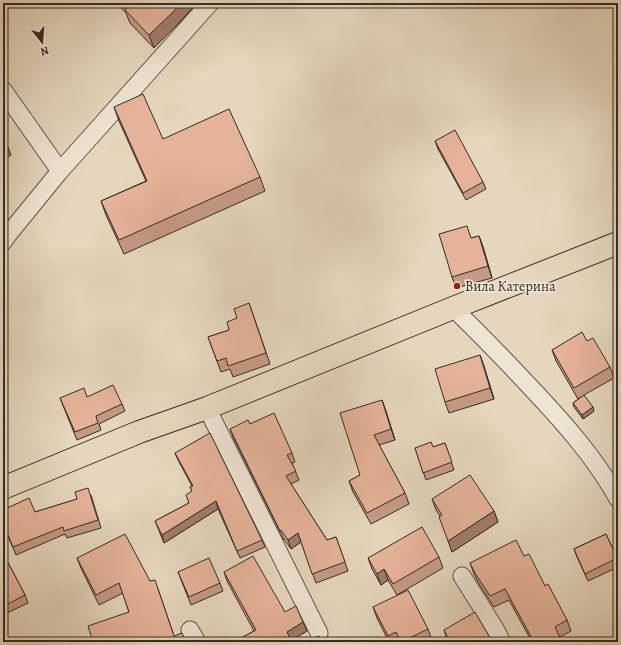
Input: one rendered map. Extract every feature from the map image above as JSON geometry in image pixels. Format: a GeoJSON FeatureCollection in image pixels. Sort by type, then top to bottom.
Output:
{"type":"FeatureCollection","features":[{"type":"Feature","properties":{"kind":"main road"},"geometry":{"type":"LineString","coordinates":[[3,488],[140,432],[207,408],[453,308],[618,244]]}},
{"type":"Feature","properties":{"kind":"street"},"geometry":{"type":"LineString","coordinates":[[3,242],[60,171],[210,3]]}},
{"type":"Feature","properties":{"kind":"street"},"geometry":{"type":"LineString","coordinates":[[3,90],[60,171]]}},
{"type":"Feature","properties":{"kind":"street"},"geometry":{"type":"LineString","coordinates":[[453,308],[490,344],[564,424],[596,465],[618,499]]}},
{"type":"Feature","properties":{"kind":"street"},"geometry":{"type":"LineString","coordinates":[[207,408],[319,633]]}},
{"type":"Feature","properties":{"kind":"street"},"geometry":{"type":"LineString","coordinates":[[462,576],[502,642]]}},
{"type":"Feature","properties":{"kind":"building"},"geometry":{"type":"Polygon","coordinates":[[[124,3],[181,3],[149,35],[125,10],[128,7],[124,3]]]}},
{"type":"Feature","properties":{"kind":"building"},"geometry":{"type":"Polygon","coordinates":[[[143,94],[163,139],[229,109],[260,177],[119,240],[101,201],[147,181],[114,107],[143,94]]]}},
{"type":"Feature","properties":{"kind":"building"},"geometry":{"type":"Polygon","coordinates":[[[455,130],[483,182],[463,193],[435,141],[455,130]]]}},
{"type":"Feature","properties":{"kind":"building"},"geometry":{"type":"Polygon","coordinates":[[[3,137],[6,142],[3,144],[3,137]]]}},
{"type":"Feature","properties":{"kind":"building"},"geometry":{"type":"Polygon","coordinates":[[[467,226],[471,238],[479,236],[488,266],[452,277],[439,234],[467,226]]]}},
{"type":"Feature","properties":{"kind":"building"},"geometry":{"type":"Polygon","coordinates":[[[249,303],[266,353],[228,366],[226,358],[217,361],[208,337],[229,330],[227,322],[237,318],[234,309],[249,303]]]}},
{"type":"Feature","properties":{"kind":"building"},"geometry":{"type":"Polygon","coordinates":[[[582,332],[587,341],[593,338],[610,367],[574,388],[552,350],[582,332]]]}},
{"type":"Feature","properties":{"kind":"building"},"geometry":{"type":"Polygon","coordinates":[[[480,355],[490,388],[445,402],[435,369],[480,355]]]}},
{"type":"Feature","properties":{"kind":"building"},"geometry":{"type":"Polygon","coordinates":[[[113,385],[122,404],[96,416],[98,423],[75,432],[60,398],[84,388],[87,397],[113,385]]]}},
{"type":"Feature","properties":{"kind":"building"},"geometry":{"type":"Polygon","coordinates":[[[584,395],[593,407],[582,415],[573,403],[584,395]]]}},
{"type":"Feature","properties":{"kind":"building"},"geometry":{"type":"Polygon","coordinates":[[[382,400],[391,429],[374,435],[405,493],[367,513],[349,481],[360,475],[340,413],[382,400]]]}},
{"type":"Feature","properties":{"kind":"building"},"geometry":{"type":"Polygon","coordinates":[[[274,413],[292,453],[287,455],[296,471],[286,476],[327,540],[336,537],[345,562],[312,574],[298,533],[288,540],[281,530],[280,531],[230,429],[248,420],[250,424],[274,413]]]}},
{"type":"Feature","properties":{"kind":"building"},"geometry":{"type":"Polygon","coordinates":[[[210,433],[262,540],[237,551],[216,501],[162,535],[155,521],[189,503],[186,495],[192,491],[190,487],[193,486],[175,453],[210,433]]]}},
{"type":"Feature","properties":{"kind":"building"},"geometry":{"type":"Polygon","coordinates":[[[431,442],[433,447],[445,443],[452,462],[423,473],[415,448],[431,442]]]}},
{"type":"Feature","properties":{"kind":"building"},"geometry":{"type":"Polygon","coordinates":[[[470,475],[494,511],[448,541],[439,517],[442,515],[432,499],[470,475]]]}},
{"type":"Feature","properties":{"kind":"building"},"geometry":{"type":"Polygon","coordinates":[[[88,488],[98,520],[64,531],[63,527],[13,547],[3,523],[3,510],[29,498],[35,512],[77,499],[75,492],[88,488]]]}},
{"type":"Feature","properties":{"kind":"building"},"geometry":{"type":"Polygon","coordinates":[[[422,527],[439,557],[393,584],[384,569],[377,574],[368,558],[422,527]]]}},
{"type":"Feature","properties":{"kind":"building"},"geometry":{"type":"Polygon","coordinates":[[[125,534],[150,581],[155,580],[174,636],[182,633],[186,642],[93,642],[88,626],[129,612],[119,583],[96,595],[77,558],[125,534]]]}},
{"type":"Feature","properties":{"kind":"building"},"geometry":{"type":"Polygon","coordinates":[[[606,534],[617,558],[585,574],[574,549],[606,534]]]}},
{"type":"Feature","properties":{"kind":"building"},"geometry":{"type":"Polygon","coordinates":[[[516,540],[524,556],[529,554],[545,586],[548,584],[567,620],[555,627],[562,642],[534,642],[505,589],[490,596],[470,563],[516,540]]]}},
{"type":"Feature","properties":{"kind":"building"},"geometry":{"type":"Polygon","coordinates":[[[3,553],[25,595],[4,606],[3,604],[3,553]]]}},
{"type":"Feature","properties":{"kind":"building"},"geometry":{"type":"Polygon","coordinates":[[[253,556],[285,612],[296,606],[303,622],[287,632],[292,642],[244,642],[241,638],[256,630],[224,572],[253,556]]]}},
{"type":"Feature","properties":{"kind":"building"},"geometry":{"type":"Polygon","coordinates":[[[209,558],[220,583],[189,597],[178,572],[209,558]]]}},
{"type":"Feature","properties":{"kind":"building"},"geometry":{"type":"Polygon","coordinates":[[[408,590],[428,629],[401,642],[396,632],[388,636],[373,607],[408,590]]]}},
{"type":"Feature","properties":{"kind":"building"},"geometry":{"type":"Polygon","coordinates":[[[475,612],[489,636],[493,640],[500,642],[450,642],[444,630],[475,612]]]}},
{"type":"Feature","properties":{"kind":"building"},"geometry":{"type":"Polygon","coordinates":[[[319,636],[323,642],[306,642],[319,636]]]}},
{"type":"Feature","properties":{"kind":"place","name":"Вила Катерина"},"geometry":{"type":"Point","coordinates":[457,286]}}]}
